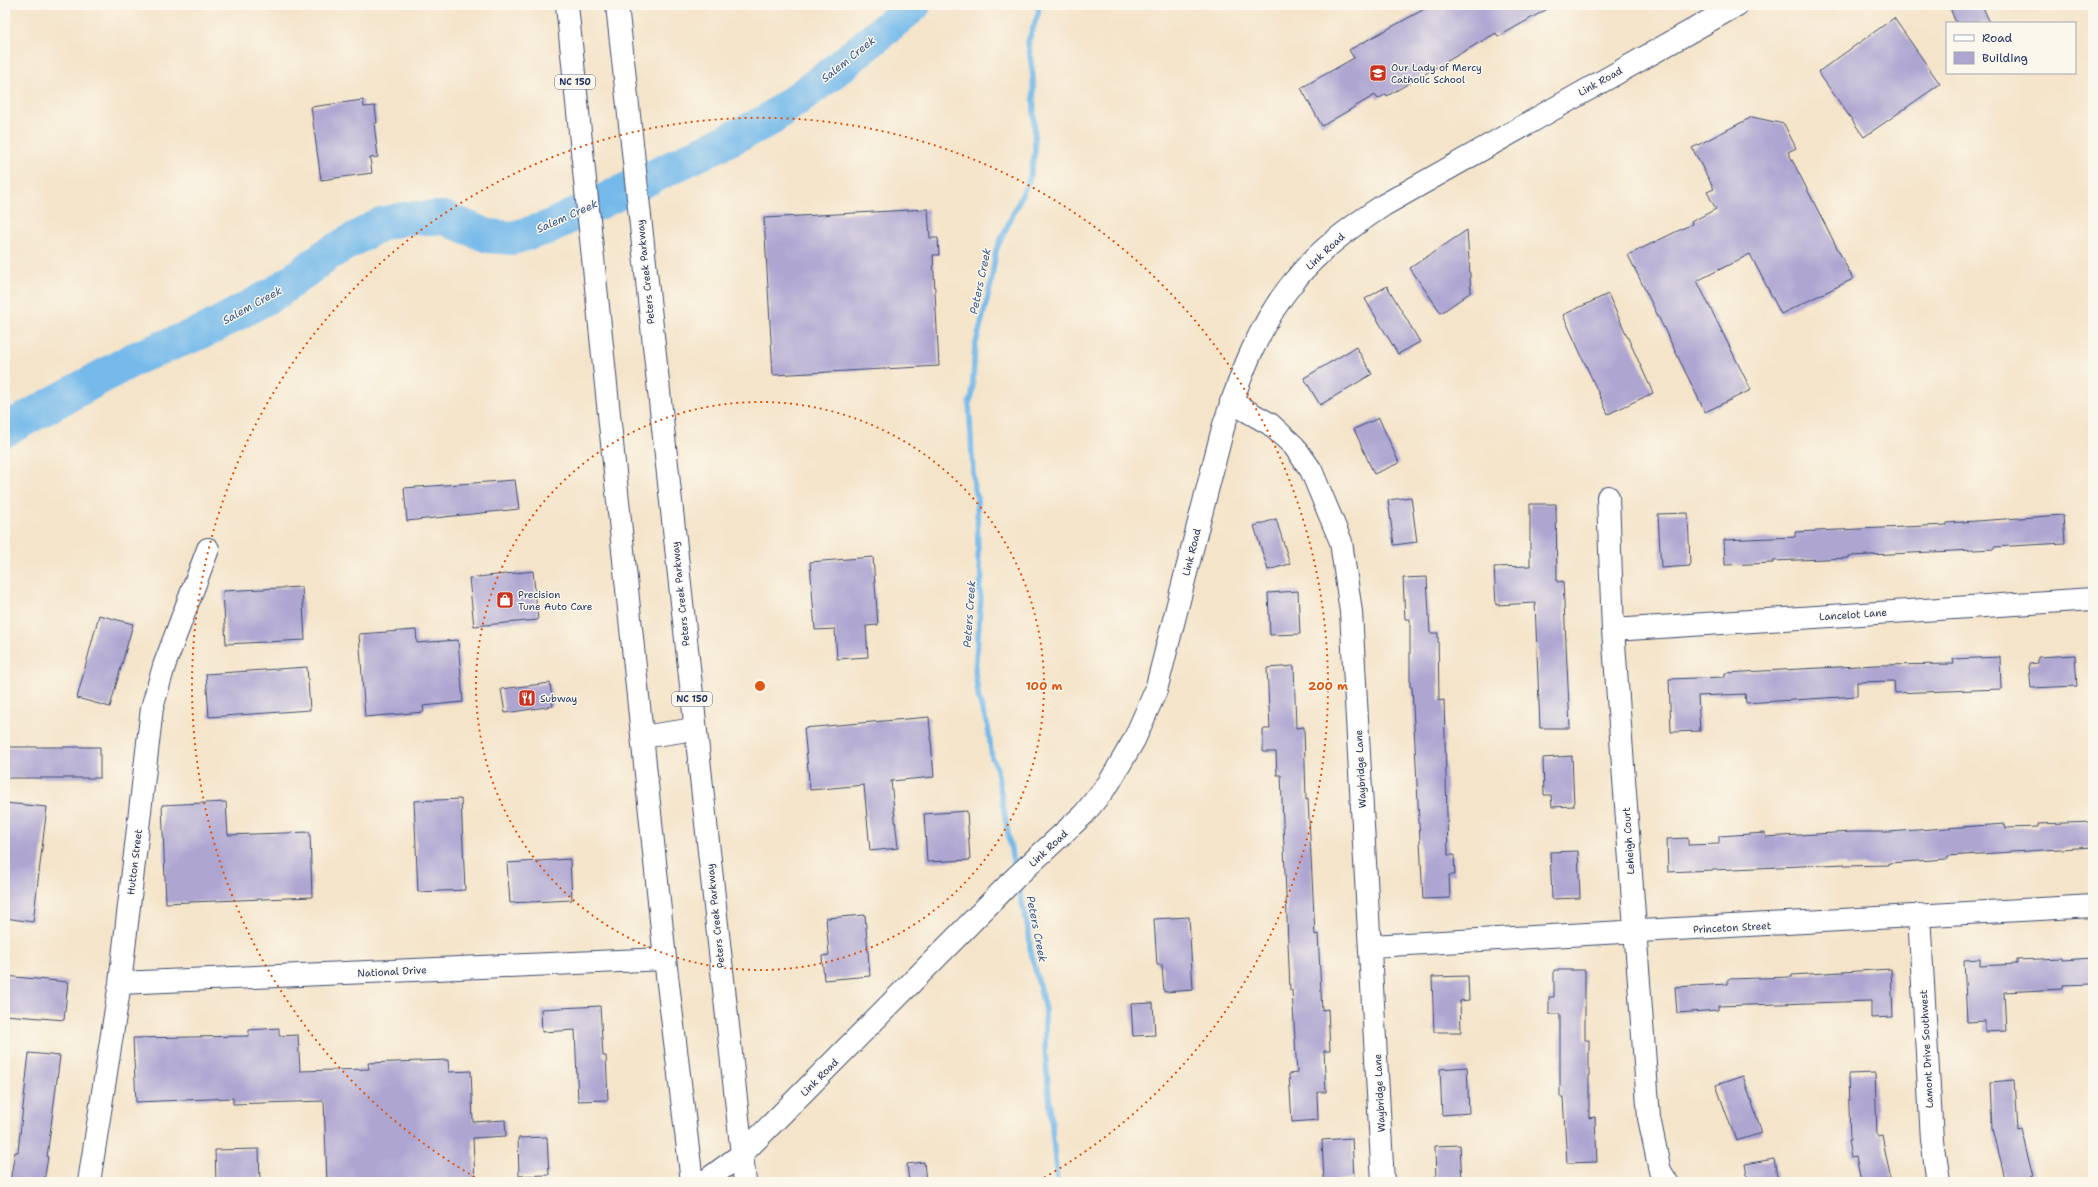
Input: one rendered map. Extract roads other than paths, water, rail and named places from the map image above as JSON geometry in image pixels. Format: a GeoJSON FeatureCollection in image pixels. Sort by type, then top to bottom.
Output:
{"type":"FeatureCollection","features":[{"type":"Feature","properties":{"kind":"street","name":"NC 150"},"geometry":{"type":"LineString","coordinates":[[567,5],[665,959],[692,1182]]}},
{"type":"Feature","properties":{"kind":"street","name":"Peters Creek Parkway"},"geometry":{"type":"LineString","coordinates":[[617,5],[745,1182]]}},
{"type":"Feature","properties":{"kind":"street","name":"Link Road"},"geometry":{"type":"LineString","coordinates":[[704,1182],[742,1154],[1016,877],[1084,814],[1109,783],[1134,740],[1156,690],[1222,428],[1231,402],[1251,353],[1276,307],[1296,279],[1326,248],[1353,226],[1450,167],[1737,5]]}},
{"type":"Feature","properties":{"kind":"street","name":"Waybridge Lane"},"geometry":{"type":"LineString","coordinates":[[1231,402],[1270,424],[1294,446],[1311,470],[1341,542],[1351,612],[1371,946],[1383,1182]]}},
{"type":"Feature","properties":{"kind":"street","name":"Leheigh Court"},"geometry":{"type":"LineString","coordinates":[[1608,497],[1613,630],[1649,1118],[1660,1171],[1667,1182]]}},
{"type":"Feature","properties":{"kind":"street","name":"Hutton Street"},"geometry":{"type":"LineString","coordinates":[[89,1182],[120,983],[152,708],[164,666],[208,549]]}},
{"type":"Feature","properties":{"kind":"street","name":"Lancelot Lane"},"geometry":{"type":"LineString","coordinates":[[1613,630],[2093,599]]}},
{"type":"Feature","properties":{"kind":"street"},"geometry":{"type":"LineString","coordinates":[[642,737],[695,729]]}},
{"type":"Feature","properties":{"kind":"street","name":"Princeton Street"},"geometry":{"type":"LineString","coordinates":[[1371,946],[1635,933],[1919,915],[2093,906]]}},
{"type":"Feature","properties":{"kind":"street","name":"Lamont Drive Southwest"},"geometry":{"type":"LineString","coordinates":[[1919,915],[1932,1140],[1938,1182]]}},
{"type":"Feature","properties":{"kind":"street","name":"National Drive"},"geometry":{"type":"LineString","coordinates":[[120,983],[665,959]]}},
{"type":"Feature","properties":{"kind":"waterway","name":"Salem Creek"},"geometry":{"type":"LineString","coordinates":[[5,430],[136,358],[207,330],[277,292],[328,254],[381,224],[407,218],[444,218],[488,236],[513,238],[547,228],[767,121],[831,74],[914,5]]}},
{"type":"Feature","properties":{"kind":"waterway","name":"Peters Creek"},"geometry":{"type":"LineString","coordinates":[[1016,869],[1013,862],[996,765],[992,758],[988,727],[979,700],[975,672],[981,598],[979,586],[982,579],[978,558],[977,496],[974,489],[969,402],[972,396],[975,347],[991,284],[996,250],[1029,180],[1035,152],[1033,76],[1028,42],[1038,14],[1039,5]]}},
{"type":"Feature","properties":{"kind":"waterway","name":"Peters Creek"},"geometry":{"type":"LineString","coordinates":[[1018,884],[1029,934],[1030,948],[1045,1010],[1045,1052],[1057,1182]]}},
{"type":"Feature","properties":{"kind":"place","name":"Our Lady of Mercy Catholic School"},"geometry":{"type":"Point","coordinates":[1378,73]}},
{"type":"Feature","properties":{"kind":"place","name":"Precision Tune Auto Care"},"geometry":{"type":"Point","coordinates":[505,600]}},
{"type":"Feature","properties":{"kind":"place","name":"Subway"},"geometry":{"type":"Point","coordinates":[527,698]}}]}
